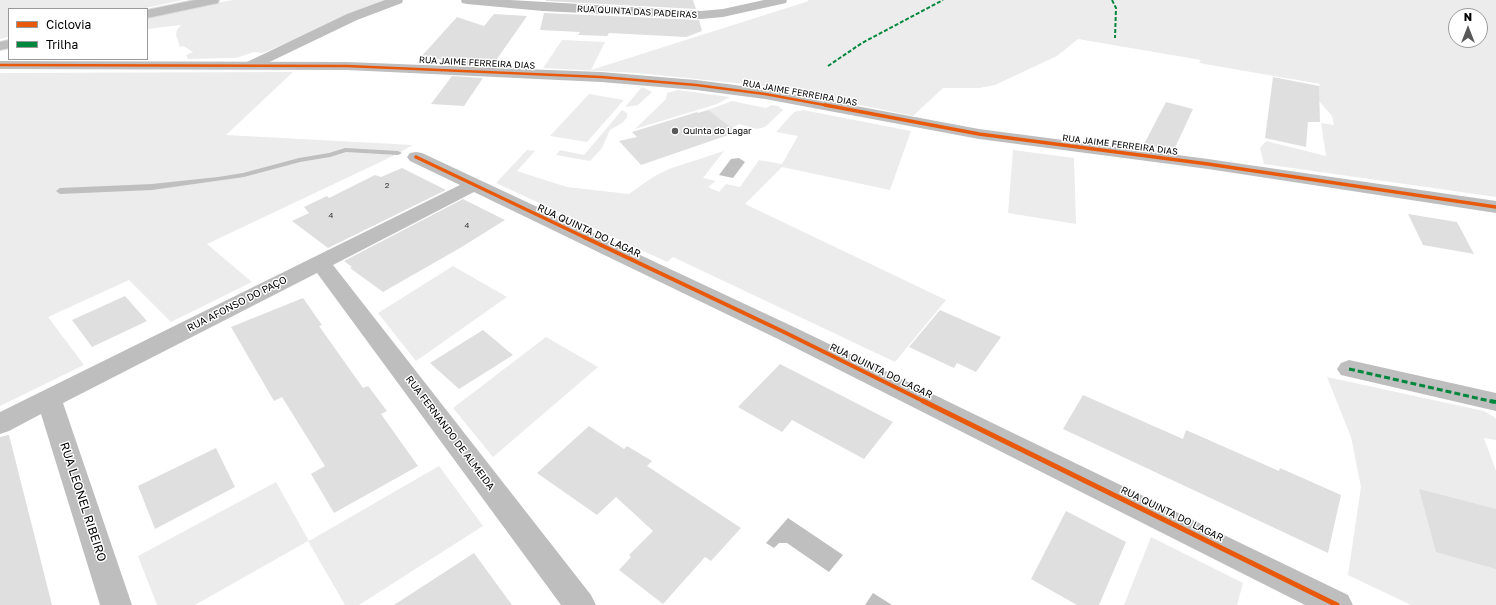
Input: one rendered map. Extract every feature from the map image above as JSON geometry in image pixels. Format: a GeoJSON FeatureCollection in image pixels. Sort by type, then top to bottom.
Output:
{"type":"FeatureCollection","features":[{"type":"Feature","properties":{"kind":"street"},"geometry":{"type":"LineString","coordinates":[[148,14],[213,0]]}},
{"type":"Feature","properties":{"kind":"street"},"geometry":{"type":"LineString","coordinates":[[252,65],[352,17],[397,0]]}},
{"type":"Feature","properties":{"kind":"street","name":"RUA QUINTA DAS PADEIRAS"},"geometry":{"type":"LineString","coordinates":[[467,0],[542,7],[701,15],[723,13],[782,0]]}},
{"type":"Feature","properties":{"kind":"street","name":"RUA JAIME FERREIRA DIAS"},"geometry":{"type":"LineString","coordinates":[[0,65],[347,66],[601,77],[696,85],[765,94],[979,134],[1208,164],[1496,206]]}},
{"type":"Feature","properties":{"kind":"street","name":"RUA QUINTA DO LAGAR"},"geometry":{"type":"LineString","coordinates":[[416,157],[786,333],[1337,605]]}},
{"type":"Feature","properties":{"kind":"street","name":"RUA AFONSO DO PAÇO"},"geometry":{"type":"LineString","coordinates":[[0,424],[474,185]]}},
{"type":"Feature","properties":{"kind":"street","name":"RUA FERNANDO DE ALMEIDA"},"geometry":{"type":"LineString","coordinates":[[320,262],[580,605]]}},
{"type":"Feature","properties":{"kind":"street"},"geometry":{"type":"LineString","coordinates":[[1349,368],[1496,402]]}},
{"type":"Feature","properties":{"kind":"street","name":"RUA LEONEL RIBEIRO"},"geometry":{"type":"LineString","coordinates":[[49,398],[116,605]]}},
{"type":"Feature","properties":{"kind":"shaded area"},"geometry":{"type":"Polygon","coordinates":[[[0,0],[183,0],[146,8],[8,8],[8,37],[0,39],[0,0]]]}},
{"type":"Feature","properties":{"kind":"shaded area"},"geometry":{"type":"Polygon","coordinates":[[[232,0],[390,0],[263,53],[254,52],[236,58],[188,59],[186,55],[193,52],[183,46],[180,47],[176,35],[177,30],[181,25],[148,29],[148,18],[232,0]]]}},
{"type":"Feature","properties":{"kind":"shaded area"},"geometry":{"type":"Polygon","coordinates":[[[807,0],[1496,0],[1496,197],[1264,164],[1260,148],[1266,141],[1326,156],[1321,123],[1334,125],[1332,116],[1319,101],[1320,84],[1199,63],[1201,60],[1078,39],[1057,56],[995,85],[979,88],[943,88],[913,116],[784,89],[746,84],[637,73],[543,68],[562,40],[605,42],[591,70],[809,1],[807,0]]]}},
{"type":"Feature","properties":{"kind":"shaded area"},"geometry":{"type":"Polygon","coordinates":[[[293,72],[226,135],[413,145],[393,156],[207,244],[252,282],[171,322],[129,280],[48,317],[84,365],[0,406],[0,73],[293,72]]]}},
{"type":"Feature","properties":{"kind":"shaded area"},"geometry":{"type":"Polygon","coordinates":[[[642,87],[652,92],[638,105],[625,107],[642,87]]]}},
{"type":"Feature","properties":{"kind":"shaded area"},"geometry":{"type":"Polygon","coordinates":[[[678,90],[730,97],[717,104],[635,129],[666,99],[667,93],[678,90]]]}},
{"type":"Feature","properties":{"kind":"shaded area"},"geometry":{"type":"Polygon","coordinates":[[[589,94],[624,100],[587,142],[550,136],[589,94]]]}},
{"type":"Feature","properties":{"kind":"shaded area"},"geometry":{"type":"Polygon","coordinates":[[[732,101],[766,108],[771,105],[778,106],[783,110],[765,127],[757,129],[739,124],[726,132],[708,110],[732,101]]]}},
{"type":"Feature","properties":{"kind":"shaded area"},"geometry":{"type":"Polygon","coordinates":[[[622,110],[627,113],[627,118],[622,123],[610,130],[602,148],[590,161],[556,155],[560,150],[584,155],[622,110]]]}},
{"type":"Feature","properties":{"kind":"shaded area"},"geometry":{"type":"Polygon","coordinates":[[[803,110],[911,131],[890,190],[782,167],[745,204],[946,300],[895,362],[673,257],[667,262],[496,183],[527,150],[535,151],[517,171],[567,187],[629,194],[653,177],[669,169],[724,151],[703,178],[716,181],[708,187],[719,192],[726,184],[740,187],[759,160],[782,164],[798,136],[776,132],[794,112],[803,110]]]}},
{"type":"Feature","properties":{"kind":"shaded area"},"geometry":{"type":"Polygon","coordinates":[[[1013,150],[1074,158],[1076,224],[1008,213],[1013,150]]]}},
{"type":"Feature","properties":{"kind":"shaded area"},"geometry":{"type":"Polygon","coordinates":[[[739,158],[745,162],[733,178],[719,175],[731,159],[739,158]]]}},
{"type":"Feature","properties":{"kind":"shaded area"},"geometry":{"type":"Polygon","coordinates":[[[453,266],[507,297],[416,361],[378,313],[453,266]]]}},
{"type":"Feature","properties":{"kind":"shaded area"},"geometry":{"type":"Polygon","coordinates":[[[546,337],[598,367],[493,457],[453,408],[546,337]]]}},
{"type":"Feature","properties":{"kind":"shaded area"},"geometry":{"type":"Polygon","coordinates":[[[1327,377],[1484,411],[1496,419],[1496,440],[1484,438],[1496,471],[1496,605],[1411,605],[1348,575],[1361,487],[1351,437],[1327,377]]]}},
{"type":"Feature","properties":{"kind":"shaded area"},"geometry":{"type":"Polygon","coordinates":[[[439,466],[483,526],[359,605],[345,605],[308,541],[195,605],[157,605],[138,556],[276,482],[309,541],[439,466]]]}},
{"type":"Feature","properties":{"kind":"shaded area"},"geometry":{"type":"Polygon","coordinates":[[[788,518],[843,555],[829,572],[787,543],[779,543],[774,548],[766,543],[788,518]]]}},
{"type":"Feature","properties":{"kind":"shaded area"},"geometry":{"type":"Polygon","coordinates":[[[1151,537],[1243,583],[1237,605],[1124,605],[1151,537]]]}},
{"type":"Feature","properties":{"kind":"shaded area"},"geometry":{"type":"Polygon","coordinates":[[[873,593],[892,605],[865,605],[873,593]]]}},
{"type":"Feature","properties":{"kind":"building"},"geometry":{"type":"Polygon","coordinates":[[[693,0],[696,9],[546,1],[693,0]]]}},
{"type":"Feature","properties":{"kind":"building"},"geometry":{"type":"Polygon","coordinates":[[[544,13],[699,20],[702,31],[686,37],[609,33],[607,36],[578,35],[580,32],[540,30],[544,13]]]}},
{"type":"Feature","properties":{"kind":"building"},"geometry":{"type":"Polygon","coordinates":[[[494,14],[527,16],[492,66],[461,65],[464,61],[420,58],[457,17],[484,26],[494,14]]]}},
{"type":"Feature","properties":{"kind":"building"},"geometry":{"type":"Polygon","coordinates":[[[452,76],[483,78],[464,106],[431,104],[452,76]]]}},
{"type":"Feature","properties":{"kind":"building"},"geometry":{"type":"Polygon","coordinates":[[[1273,77],[1319,86],[1320,122],[1308,122],[1306,147],[1265,138],[1273,77]]]}},
{"type":"Feature","properties":{"kind":"building"},"geometry":{"type":"Polygon","coordinates":[[[1166,102],[1193,109],[1173,152],[1144,144],[1166,102]]]}},
{"type":"Feature","properties":{"kind":"building"},"geometry":{"type":"Polygon","coordinates":[[[708,110],[737,132],[641,165],[619,141],[637,137],[632,132],[708,110]]]}},
{"type":"Feature","properties":{"kind":"building"},"geometry":{"type":"Polygon","coordinates":[[[402,168],[446,190],[328,248],[292,221],[309,213],[304,207],[327,196],[329,198],[375,175],[381,177],[402,168]]]}},
{"type":"Feature","properties":{"kind":"building"},"geometry":{"type":"Polygon","coordinates":[[[463,199],[505,220],[460,248],[383,292],[350,268],[352,267],[344,261],[463,199]]]}},
{"type":"Feature","properties":{"kind":"building"},"geometry":{"type":"Polygon","coordinates":[[[1408,214],[1457,222],[1474,254],[1423,245],[1408,214]]]}},
{"type":"Feature","properties":{"kind":"building"},"geometry":{"type":"Polygon","coordinates":[[[125,296],[147,321],[92,347],[72,320],[125,296]]]}},
{"type":"Feature","properties":{"kind":"building"},"geometry":{"type":"Polygon","coordinates":[[[303,298],[322,325],[319,326],[363,388],[368,386],[387,411],[381,414],[418,466],[334,513],[311,474],[325,466],[282,397],[274,401],[231,327],[303,298]]]}},
{"type":"Feature","properties":{"kind":"building"},"geometry":{"type":"Polygon","coordinates":[[[940,310],[1001,337],[976,372],[957,363],[954,368],[909,347],[940,310]]]}},
{"type":"Feature","properties":{"kind":"building"},"geometry":{"type":"Polygon","coordinates":[[[483,330],[513,355],[459,389],[430,363],[483,330]]]}},
{"type":"Feature","properties":{"kind":"building"},"geometry":{"type":"Polygon","coordinates":[[[780,364],[893,422],[864,459],[792,420],[782,432],[738,407],[780,364]]]}},
{"type":"Feature","properties":{"kind":"building"},"geometry":{"type":"Polygon","coordinates":[[[1083,395],[1183,439],[1186,430],[1279,471],[1280,468],[1341,495],[1328,553],[1063,429],[1083,395]]]}},
{"type":"Feature","properties":{"kind":"building"},"geometry":{"type":"Polygon","coordinates":[[[589,426],[624,449],[627,446],[652,461],[647,466],[741,528],[711,561],[705,557],[663,604],[619,570],[631,557],[629,555],[653,531],[616,497],[597,515],[537,473],[589,426]]]}},
{"type":"Feature","properties":{"kind":"building"},"geometry":{"type":"Polygon","coordinates":[[[9,435],[52,605],[0,605],[0,437],[9,435]]]}},
{"type":"Feature","properties":{"kind":"building"},"geometry":{"type":"Polygon","coordinates":[[[216,448],[235,487],[155,529],[138,486],[216,448]]]}},
{"type":"Feature","properties":{"kind":"building"},"geometry":{"type":"Polygon","coordinates":[[[1419,489],[1496,509],[1496,569],[1436,552],[1419,489]]]}},
{"type":"Feature","properties":{"kind":"building"},"geometry":{"type":"Polygon","coordinates":[[[1066,511],[1126,542],[1099,605],[1077,605],[1031,579],[1066,511]]]}},
{"type":"Feature","properties":{"kind":"building"},"geometry":{"type":"Polygon","coordinates":[[[474,553],[512,605],[394,605],[474,553]]]}},
{"type":"Feature","properties":{"kind":"waterway"},"geometry":{"type":"LineString","coordinates":[[60,191],[152,187],[218,179],[244,175],[299,160],[330,155],[345,150],[398,153]]}},
{"type":"Feature","properties":{"kind":"marked path"},"geometry":{"type":"LineString","coordinates":[[828,66],[862,43],[943,0]]}},
{"type":"Feature","properties":{"kind":"marked path"},"geometry":{"type":"LineString","coordinates":[[1112,0],[1116,8],[1115,38]]}},
{"type":"Feature","properties":{"kind":"marked path"},"geometry":{"type":"LineString","coordinates":[[1349,369],[1496,402]]}},
{"type":"Feature","properties":{"kind":"cycle path"},"geometry":{"type":"LineString","coordinates":[[0,65],[347,66],[601,77],[696,85],[765,94],[979,134],[1208,164],[1496,207]]}},
{"type":"Feature","properties":{"kind":"cycle path"},"geometry":{"type":"LineString","coordinates":[[416,157],[786,333],[1337,605]]}},
{"type":"Feature","properties":{"kind":"place","name":"Quinta do Lagar"},"geometry":{"type":"Point","coordinates":[675,131]}}]}
